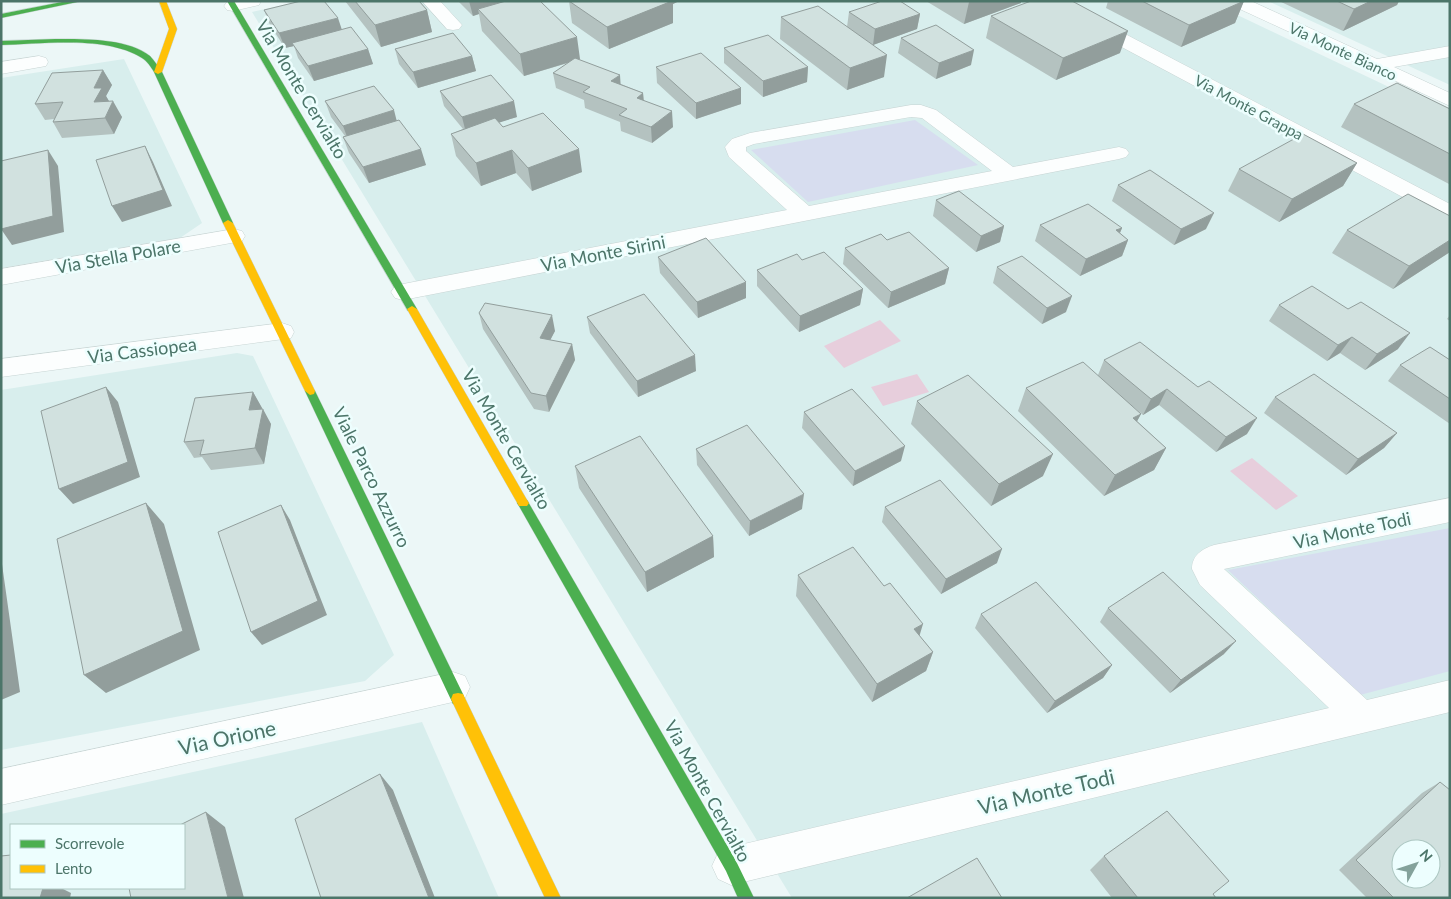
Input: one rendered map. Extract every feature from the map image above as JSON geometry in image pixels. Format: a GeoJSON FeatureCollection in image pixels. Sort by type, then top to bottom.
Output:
{"type":"FeatureCollection","features":[{"type":"Feature","properties":{"kind":"street"},"geometry":{"type":"LineString","coordinates":[[1,16],[79,1]]}},
{"type":"Feature","properties":{"kind":"street"},"geometry":{"type":"LineString","coordinates":[[158,72],[172,29],[162,1]]}},
{"type":"Feature","properties":{"kind":"street"},"geometry":{"type":"LineString","coordinates":[[232,4],[253,1]]}},
{"type":"Feature","properties":{"kind":"street"},"geometry":{"type":"LineString","coordinates":[[430,1],[454,25]]}},
{"type":"Feature","properties":{"kind":"street","name":"Via Monte Grappa"},"geometry":{"type":"LineString","coordinates":[[1049,1],[1450,212]]}},
{"type":"Feature","properties":{"kind":"street","name":"Via Monte Bianco"},"geometry":{"type":"LineString","coordinates":[[1237,1],[1450,100]]}},
{"type":"Feature","properties":{"kind":"street","name":"Via Monte Cervialto"},"geometry":{"type":"LineString","coordinates":[[232,4],[403,292],[731,866],[746,898]]}},
{"type":"Feature","properties":{"kind":"street"},"geometry":{"type":"LineString","coordinates":[[73,25],[78,43]]}},
{"type":"Feature","properties":{"kind":"street","name":"Viale Parco Azzurro"},"geometry":{"type":"LineString","coordinates":[[1,43],[122,45],[145,55],[158,72],[234,236],[554,898]]}},
{"type":"Feature","properties":{"kind":"street"},"geometry":{"type":"LineString","coordinates":[[1375,65],[1450,51]]}},
{"type":"Feature","properties":{"kind":"street"},"geometry":{"type":"LineString","coordinates":[[1,68],[39,62]]}},
{"type":"Feature","properties":{"kind":"street"},"geometry":{"type":"LineString","coordinates":[[804,214],[736,154],[735,147],[750,139],[911,111],[921,111],[929,114],[1009,174]]}},
{"type":"Feature","properties":{"kind":"street","name":"Via Monte Sirini"},"geometry":{"type":"LineString","coordinates":[[403,292],[1120,153]]}},
{"type":"Feature","properties":{"kind":"street","name":"Via Stella Polare"},"geometry":{"type":"LineString","coordinates":[[1,277],[234,236]]}},
{"type":"Feature","properties":{"kind":"street","name":"Via Cassiopea"},"geometry":{"type":"LineString","coordinates":[[1,368],[282,332]]}},
{"type":"Feature","properties":{"kind":"street","name":"Via Monte Todi"},"geometry":{"type":"LineString","coordinates":[[1362,717],[1211,576],[1207,569],[1207,564],[1214,558],[1450,510]]}},
{"type":"Feature","properties":{"kind":"street","name":"Via Orione"},"geometry":{"type":"LineString","coordinates":[[1,787],[453,687]]}},
{"type":"Feature","properties":{"kind":"street","name":"Via Monte Todi"},"geometry":{"type":"LineString","coordinates":[[731,866],[1450,696]]}},
{"type":"Feature","properties":{"kind":"shaded area"},"geometry":{"type":"Polygon","coordinates":[[[301,1],[1208,1],[1450,116],[1450,898],[792,898],[252,12],[301,1]]]}},
{"type":"Feature","properties":{"kind":"shaded area"},"geometry":{"type":"Polygon","coordinates":[[[1268,1],[1450,1],[1450,85],[1268,1]]]}},
{"type":"Feature","properties":{"kind":"shaded area"},"geometry":{"type":"Polygon","coordinates":[[[124,59],[202,223],[180,238],[1,268],[1,78],[124,59]]]}},
{"type":"Feature","properties":{"kind":"shaded area"},"geometry":{"type":"Polygon","coordinates":[[[915,120],[978,165],[808,202],[751,150],[915,120]]]}},
{"type":"Feature","properties":{"kind":"shaded area"},"geometry":{"type":"Polygon","coordinates":[[[880,320],[901,341],[844,368],[824,346],[880,320]]]}},
{"type":"Feature","properties":{"kind":"shaded area"},"geometry":{"type":"Polygon","coordinates":[[[237,353],[253,356],[394,655],[365,681],[1,750],[1,390],[237,353]]]}},
{"type":"Feature","properties":{"kind":"shaded area"},"geometry":{"type":"Polygon","coordinates":[[[917,374],[929,392],[883,406],[871,387],[917,374]]]}},
{"type":"Feature","properties":{"kind":"shaded area"},"geometry":{"type":"Polygon","coordinates":[[[1252,458],[1298,496],[1276,510],[1230,471],[1252,458]]]}},
{"type":"Feature","properties":{"kind":"shaded area"},"geometry":{"type":"Polygon","coordinates":[[[1450,528],[1450,671],[1360,695],[1228,570],[1450,528]]]}},
{"type":"Feature","properties":{"kind":"shaded area"},"geometry":{"type":"Polygon","coordinates":[[[422,722],[499,898],[1,898],[1,814],[422,722]]]}},
{"type":"Feature","properties":{"kind":"building"},"geometry":{"type":"Polygon","coordinates":[[[301,1],[324,1],[338,18],[279,33],[264,10],[301,1]]]}},
{"type":"Feature","properties":{"kind":"building"},"geometry":{"type":"Polygon","coordinates":[[[355,1],[419,1],[427,10],[375,25],[355,1]]]}},
{"type":"Feature","properties":{"kind":"building"},"geometry":{"type":"Polygon","coordinates":[[[506,1],[540,1],[577,37],[520,54],[478,9],[506,1]]]}},
{"type":"Feature","properties":{"kind":"building"},"geometry":{"type":"Polygon","coordinates":[[[569,1],[672,1],[607,27],[569,1]]]}},
{"type":"Feature","properties":{"kind":"building"},"geometry":{"type":"Polygon","coordinates":[[[882,1],[900,1],[920,14],[875,29],[849,12],[882,1]]]}},
{"type":"Feature","properties":{"kind":"building"},"geometry":{"type":"Polygon","coordinates":[[[1031,1],[1072,1],[1128,31],[1063,58],[991,16],[1031,1]]]}},
{"type":"Feature","properties":{"kind":"building"},"geometry":{"type":"Polygon","coordinates":[[[1142,1],[1244,1],[1189,25],[1142,1]]]}},
{"type":"Feature","properties":{"kind":"building"},"geometry":{"type":"Polygon","coordinates":[[[1337,1],[1371,1],[1354,9],[1337,1]]]}},
{"type":"Feature","properties":{"kind":"building"},"geometry":{"type":"Polygon","coordinates":[[[818,6],[887,55],[850,68],[781,17],[818,6]]]}},
{"type":"Feature","properties":{"kind":"building"},"geometry":{"type":"Polygon","coordinates":[[[936,25],[974,50],[939,63],[901,38],[936,25]]]}},
{"type":"Feature","properties":{"kind":"building"},"geometry":{"type":"Polygon","coordinates":[[[351,27],[368,49],[308,66],[292,43],[351,27]]]}},
{"type":"Feature","properties":{"kind":"building"},"geometry":{"type":"Polygon","coordinates":[[[453,33],[472,56],[413,72],[395,49],[453,33]]]}},
{"type":"Feature","properties":{"kind":"building"},"geometry":{"type":"Polygon","coordinates":[[[768,35],[808,67],[763,81],[724,48],[768,35]]]}},
{"type":"Feature","properties":{"kind":"building"},"geometry":{"type":"Polygon","coordinates":[[[701,53],[741,88],[696,103],[656,67],[701,53]]]}},
{"type":"Feature","properties":{"kind":"building"},"geometry":{"type":"Polygon","coordinates":[[[575,58],[620,75],[611,81],[643,93],[637,98],[672,111],[651,127],[619,115],[627,109],[583,92],[590,87],[553,73],[575,58]]]}},
{"type":"Feature","properties":{"kind":"building"},"geometry":{"type":"Polygon","coordinates":[[[103,70],[94,88],[102,88],[94,102],[113,101],[105,118],[53,122],[63,102],[35,104],[52,73],[103,70]]]}},
{"type":"Feature","properties":{"kind":"building"},"geometry":{"type":"Polygon","coordinates":[[[491,75],[514,101],[462,117],[440,91],[491,75]]]}},
{"type":"Feature","properties":{"kind":"building"},"geometry":{"type":"Polygon","coordinates":[[[1397,83],[1450,109],[1450,154],[1354,104],[1397,83]]]}},
{"type":"Feature","properties":{"kind":"building"},"geometry":{"type":"Polygon","coordinates":[[[374,86],[394,110],[343,126],[325,101],[374,86]]]}},
{"type":"Feature","properties":{"kind":"building"},"geometry":{"type":"Polygon","coordinates":[[[543,113],[579,149],[528,168],[512,150],[476,163],[451,134],[495,118],[503,127],[543,113]]]}},
{"type":"Feature","properties":{"kind":"building"},"geometry":{"type":"Polygon","coordinates":[[[399,120],[421,149],[363,167],[343,137],[399,120]]]}},
{"type":"Feature","properties":{"kind":"building"},"geometry":{"type":"Polygon","coordinates":[[[1303,134],[1357,163],[1292,199],[1239,169],[1303,134]]]}},
{"type":"Feature","properties":{"kind":"building"},"geometry":{"type":"Polygon","coordinates":[[[145,146],[163,190],[112,206],[96,160],[145,146]]]}},
{"type":"Feature","properties":{"kind":"building"},"geometry":{"type":"Polygon","coordinates":[[[48,150],[53,216],[1,229],[1,161],[48,150]]]}},
{"type":"Feature","properties":{"kind":"building"},"geometry":{"type":"Polygon","coordinates":[[[1150,170],[1214,213],[1181,229],[1118,185],[1150,170]]]}},
{"type":"Feature","properties":{"kind":"building"},"geometry":{"type":"Polygon","coordinates":[[[959,191],[1004,226],[981,236],[936,200],[959,191]]]}},
{"type":"Feature","properties":{"kind":"building"},"geometry":{"type":"Polygon","coordinates":[[[1408,194],[1450,216],[1450,240],[1409,266],[1347,230],[1408,194]]]}},
{"type":"Feature","properties":{"kind":"building"},"geometry":{"type":"Polygon","coordinates":[[[1088,204],[1122,228],[1116,230],[1128,240],[1086,259],[1040,225],[1088,204]]]}},
{"type":"Feature","properties":{"kind":"building"},"geometry":{"type":"Polygon","coordinates":[[[909,232],[949,268],[891,292],[845,248],[881,234],[887,240],[909,232]]]}},
{"type":"Feature","properties":{"kind":"building"},"geometry":{"type":"Polygon","coordinates":[[[706,238],[746,282],[697,302],[658,257],[706,238]]]}},
{"type":"Feature","properties":{"kind":"building"},"geometry":{"type":"Polygon","coordinates":[[[824,252],[863,289],[800,316],[757,270],[797,254],[802,260],[824,252]]]}},
{"type":"Feature","properties":{"kind":"building"},"geometry":{"type":"Polygon","coordinates":[[[1022,256],[1072,296],[1047,308],[997,267],[1022,256]]]}},
{"type":"Feature","properties":{"kind":"building"},"geometry":{"type":"Polygon","coordinates":[[[1312,286],[1348,309],[1361,302],[1410,333],[1377,354],[1352,337],[1338,345],[1279,305],[1312,286]]]}},
{"type":"Feature","properties":{"kind":"building"},"geometry":{"type":"Polygon","coordinates":[[[644,294],[695,355],[637,381],[587,317],[644,294]]]}},
{"type":"Feature","properties":{"kind":"building"},"geometry":{"type":"Polygon","coordinates":[[[485,303],[552,315],[540,338],[572,344],[546,396],[531,393],[479,313],[485,303]]]}},
{"type":"Feature","properties":{"kind":"building"},"geometry":{"type":"Polygon","coordinates":[[[1140,342],[1198,387],[1209,381],[1257,418],[1226,437],[1167,389],[1151,399],[1104,360],[1140,342]]]}},
{"type":"Feature","properties":{"kind":"building"},"geometry":{"type":"Polygon","coordinates":[[[1430,347],[1450,360],[1450,399],[1400,365],[1430,347]]]}},
{"type":"Feature","properties":{"kind":"building"},"geometry":{"type":"Polygon","coordinates":[[[1083,362],[1141,414],[1133,418],[1166,448],[1115,475],[1026,388],[1083,362]]]}},
{"type":"Feature","properties":{"kind":"building"},"geometry":{"type":"Polygon","coordinates":[[[1314,374],[1397,433],[1358,459],[1275,397],[1314,374]]]}},
{"type":"Feature","properties":{"kind":"building"},"geometry":{"type":"Polygon","coordinates":[[[968,375],[1053,454],[999,484],[917,401],[968,375]]]}},
{"type":"Feature","properties":{"kind":"building"},"geometry":{"type":"Polygon","coordinates":[[[106,387],[128,462],[59,489],[41,411],[106,387]]]}},
{"type":"Feature","properties":{"kind":"building"},"geometry":{"type":"Polygon","coordinates":[[[852,389],[905,446],[855,471],[804,412],[852,389]]]}},
{"type":"Feature","properties":{"kind":"building"},"geometry":{"type":"Polygon","coordinates":[[[253,392],[249,410],[263,409],[255,448],[200,455],[204,440],[184,442],[195,398],[253,392]]]}},
{"type":"Feature","properties":{"kind":"building"},"geometry":{"type":"Polygon","coordinates":[[[747,425],[804,494],[750,521],[696,449],[747,425]]]}},
{"type":"Feature","properties":{"kind":"building"},"geometry":{"type":"Polygon","coordinates":[[[640,436],[713,536],[645,572],[575,466],[640,436]]]}},
{"type":"Feature","properties":{"kind":"building"},"geometry":{"type":"Polygon","coordinates":[[[940,480],[1002,549],[946,579],[885,507],[940,480]]]}},
{"type":"Feature","properties":{"kind":"building"},"geometry":{"type":"Polygon","coordinates":[[[146,503],[183,631],[84,675],[57,539],[146,503]]]}},
{"type":"Feature","properties":{"kind":"building"},"geometry":{"type":"Polygon","coordinates":[[[281,505],[318,601],[251,632],[218,532],[281,505]]]}},
{"type":"Feature","properties":{"kind":"building"},"geometry":{"type":"Polygon","coordinates":[[[853,547],[884,586],[890,583],[923,624],[914,629],[933,652],[877,684],[798,575],[853,547]]]}},
{"type":"Feature","properties":{"kind":"building"},"geometry":{"type":"Polygon","coordinates":[[[1163,572],[1236,641],[1181,680],[1108,608],[1163,572]]]}},
{"type":"Feature","properties":{"kind":"building"},"geometry":{"type":"Polygon","coordinates":[[[1036,582],[1112,665],[1055,701],[981,614],[1036,582]]]}},
{"type":"Feature","properties":{"kind":"building"},"geometry":{"type":"Polygon","coordinates":[[[380,774],[429,898],[321,898],[295,819],[380,774]]]}},
{"type":"Feature","properties":{"kind":"building"},"geometry":{"type":"Polygon","coordinates":[[[1440,782],[1450,790],[1450,898],[1394,898],[1356,860],[1440,782]]]}},
{"type":"Feature","properties":{"kind":"building"},"geometry":{"type":"Polygon","coordinates":[[[1167,811],[1229,881],[1213,894],[1216,898],[1138,898],[1104,856],[1167,811]]]}},
{"type":"Feature","properties":{"kind":"building"},"geometry":{"type":"Polygon","coordinates":[[[206,812],[228,898],[131,898],[129,889],[185,889],[185,824],[182,824],[206,812]]]}},
{"type":"Feature","properties":{"kind":"building"},"geometry":{"type":"Polygon","coordinates":[[[10,855],[10,889],[43,889],[40,898],[1,898],[1,856],[10,855]]]}},
{"type":"Feature","properties":{"kind":"building"},"geometry":{"type":"Polygon","coordinates":[[[977,858],[1002,898],[907,898],[977,858]]]}},
{"type":"Feature","properties":{"kind":"traffic: fast"},"geometry":{"type":"LineString","coordinates":[[1,16],[79,1]]}},
{"type":"Feature","properties":{"kind":"traffic: fast"},"geometry":{"type":"LineString","coordinates":[[230,1],[412,309]]}},
{"type":"Feature","properties":{"kind":"traffic: fast"},"geometry":{"type":"LineString","coordinates":[[1,43],[55,41],[97,43],[116,45],[133,50],[146,57],[158,72],[228,223]]}},
{"type":"Feature","properties":{"kind":"traffic: fast"},"geometry":{"type":"LineString","coordinates":[[310,391],[458,699]]}},
{"type":"Feature","properties":{"kind":"traffic: fast"},"geometry":{"type":"LineString","coordinates":[[523,503],[731,866],[746,898]]}},
{"type":"Feature","properties":{"kind":"traffic: slow"},"geometry":{"type":"LineString","coordinates":[[158,72],[173,29],[162,1]]}},
{"type":"Feature","properties":{"kind":"traffic: slow"},"geometry":{"type":"LineString","coordinates":[[228,223],[310,391]]}},
{"type":"Feature","properties":{"kind":"traffic: slow"},"geometry":{"type":"LineString","coordinates":[[412,309],[523,503]]}},
{"type":"Feature","properties":{"kind":"traffic: slow"},"geometry":{"type":"LineString","coordinates":[[458,699],[553,898]]}}]}
